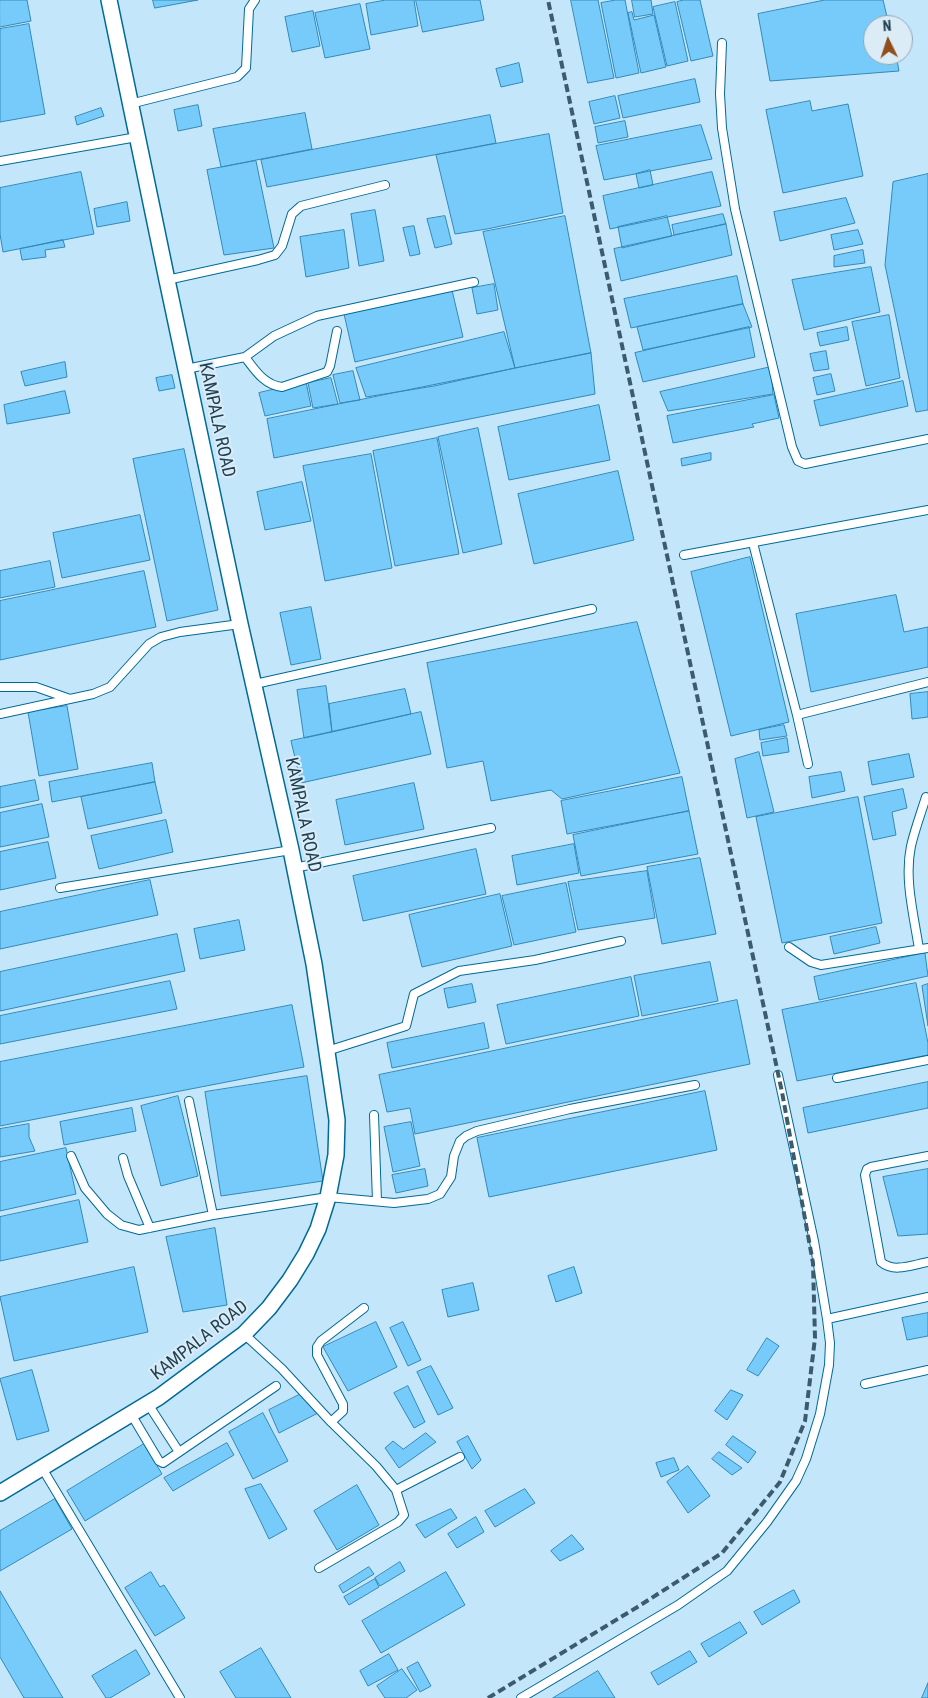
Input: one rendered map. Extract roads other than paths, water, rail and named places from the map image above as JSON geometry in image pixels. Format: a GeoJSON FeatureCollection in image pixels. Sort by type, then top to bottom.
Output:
{"type":"FeatureCollection","features":[{"type":"Feature","properties":{"kind":"street","name":"KAMPALA ROAD"},"geometry":{"type":"LineString","coordinates":[[0,1492],[148,1404],[244,1334],[269,1308],[298,1267],[318,1229],[328,1197],[336,1155],[337,1120],[314,964],[255,684],[240,624],[109,0]]}},
{"type":"Feature","properties":{"kind":"lane"},"geometry":{"type":"LineString","coordinates":[[130,104],[236,77],[246,68],[249,9],[254,0]]}},
{"type":"Feature","properties":{"kind":"lane"},"geometry":{"type":"LineString","coordinates":[[722,43],[720,94],[722,128],[735,209],[792,447],[798,461],[805,464],[928,439]]}},
{"type":"Feature","properties":{"kind":"lane"},"geometry":{"type":"LineString","coordinates":[[0,161],[137,137]]}},
{"type":"Feature","properties":{"kind":"lane"},"geometry":{"type":"LineString","coordinates":[[167,280],[275,255],[282,246],[292,214],[301,206],[385,185]]}},
{"type":"Feature","properties":{"kind":"lane"},"geometry":{"type":"LineString","coordinates":[[186,369],[245,357],[274,336],[318,316],[474,282]]}},
{"type":"Feature","properties":{"kind":"lane"},"geometry":{"type":"LineString","coordinates":[[245,357],[265,382],[282,387],[326,372],[330,366],[336,332]]}},
{"type":"Feature","properties":{"kind":"lane"},"geometry":{"type":"LineString","coordinates":[[684,555],[928,510]]}},
{"type":"Feature","properties":{"kind":"lane"},"geometry":{"type":"LineString","coordinates":[[753,543],[808,764]]}},
{"type":"Feature","properties":{"kind":"lane"},"geometry":{"type":"LineString","coordinates":[[255,684],[592,610]]}},
{"type":"Feature","properties":{"kind":"lane"},"geometry":{"type":"LineString","coordinates":[[0,714],[92,694],[110,687],[149,644],[161,637],[180,632],[240,624]]}},
{"type":"Feature","properties":{"kind":"lane"},"geometry":{"type":"LineString","coordinates":[[797,715],[928,682]]}},
{"type":"Feature","properties":{"kind":"lane"},"geometry":{"type":"LineString","coordinates":[[0,687],[36,687],[70,699]]}},
{"type":"Feature","properties":{"kind":"lane"},"geometry":{"type":"LineString","coordinates":[[919,949],[910,895],[909,864],[911,846],[926,797]]}},
{"type":"Feature","properties":{"kind":"lane"},"geometry":{"type":"LineString","coordinates":[[294,868],[491,828]]}},
{"type":"Feature","properties":{"kind":"lane"},"geometry":{"type":"LineString","coordinates":[[60,888],[291,850]]}},
{"type":"Feature","properties":{"kind":"lane"},"geometry":{"type":"LineString","coordinates":[[327,1051],[406,1026],[414,994],[459,971],[535,960],[621,941]]}},
{"type":"Feature","properties":{"kind":"lane"},"geometry":{"type":"LineString","coordinates":[[789,948],[811,962],[821,965],[928,948]]}},
{"type":"Feature","properties":{"kind":"lane"},"geometry":{"type":"LineString","coordinates":[[837,1078],[928,1060]]}},
{"type":"Feature","properties":{"kind":"lane"},"geometry":{"type":"LineString","coordinates":[[521,1698],[678,1605],[727,1571],[767,1522],[796,1481],[806,1459],[820,1414],[829,1365],[830,1343],[814,1241],[778,1075]]}},
{"type":"Feature","properties":{"kind":"lane"},"geometry":{"type":"LineString","coordinates":[[71,1156],[85,1188],[107,1214],[121,1225],[138,1230],[213,1215],[328,1197],[394,1203],[428,1200],[440,1194],[451,1177],[454,1156],[460,1141],[477,1131],[570,1109],[694,1085]]}},
{"type":"Feature","properties":{"kind":"lane"},"geometry":{"type":"LineString","coordinates":[[189,1101],[213,1215]]}},
{"type":"Feature","properties":{"kind":"lane"},"geometry":{"type":"LineString","coordinates":[[374,1115],[377,1201]]}},
{"type":"Feature","properties":{"kind":"lane"},"geometry":{"type":"LineString","coordinates":[[928,1156],[871,1167],[867,1169],[865,1175],[881,1262],[886,1267],[894,1268],[928,1262]]}},
{"type":"Feature","properties":{"kind":"lane"},"geometry":{"type":"LineString","coordinates":[[123,1158],[128,1176],[150,1228]]}},
{"type":"Feature","properties":{"kind":"lane"},"geometry":{"type":"LineString","coordinates":[[827,1319],[928,1297]]}},
{"type":"Feature","properties":{"kind":"lane"},"geometry":{"type":"LineString","coordinates":[[331,1422],[343,1411],[343,1404],[316,1355],[317,1347],[321,1341],[364,1308]]}},
{"type":"Feature","properties":{"kind":"lane"},"geometry":{"type":"LineString","coordinates":[[244,1334],[282,1369],[331,1422],[376,1466],[396,1490],[404,1515],[398,1522],[319,1568]]}},
{"type":"Feature","properties":{"kind":"lane"},"geometry":{"type":"LineString","coordinates":[[865,1384],[928,1370]]}},
{"type":"Feature","properties":{"kind":"lane"},"geometry":{"type":"LineString","coordinates":[[131,1414],[159,1462],[163,1463],[276,1386]]}},
{"type":"Feature","properties":{"kind":"lane"},"geometry":{"type":"LineString","coordinates":[[148,1404],[179,1452]]}},
{"type":"Feature","properties":{"kind":"lane"},"geometry":{"type":"LineString","coordinates":[[396,1490],[460,1457]]}},
{"type":"Feature","properties":{"kind":"lane"},"geometry":{"type":"LineString","coordinates":[[42,1468],[180,1698]]}},
{"type":"Feature","properties":{"kind":"railway"},"geometry":{"type":"LineString","coordinates":[[488,1698],[722,1553],[780,1482],[805,1421],[815,1338],[813,1263],[782,1092],[548,0]]}}]}
